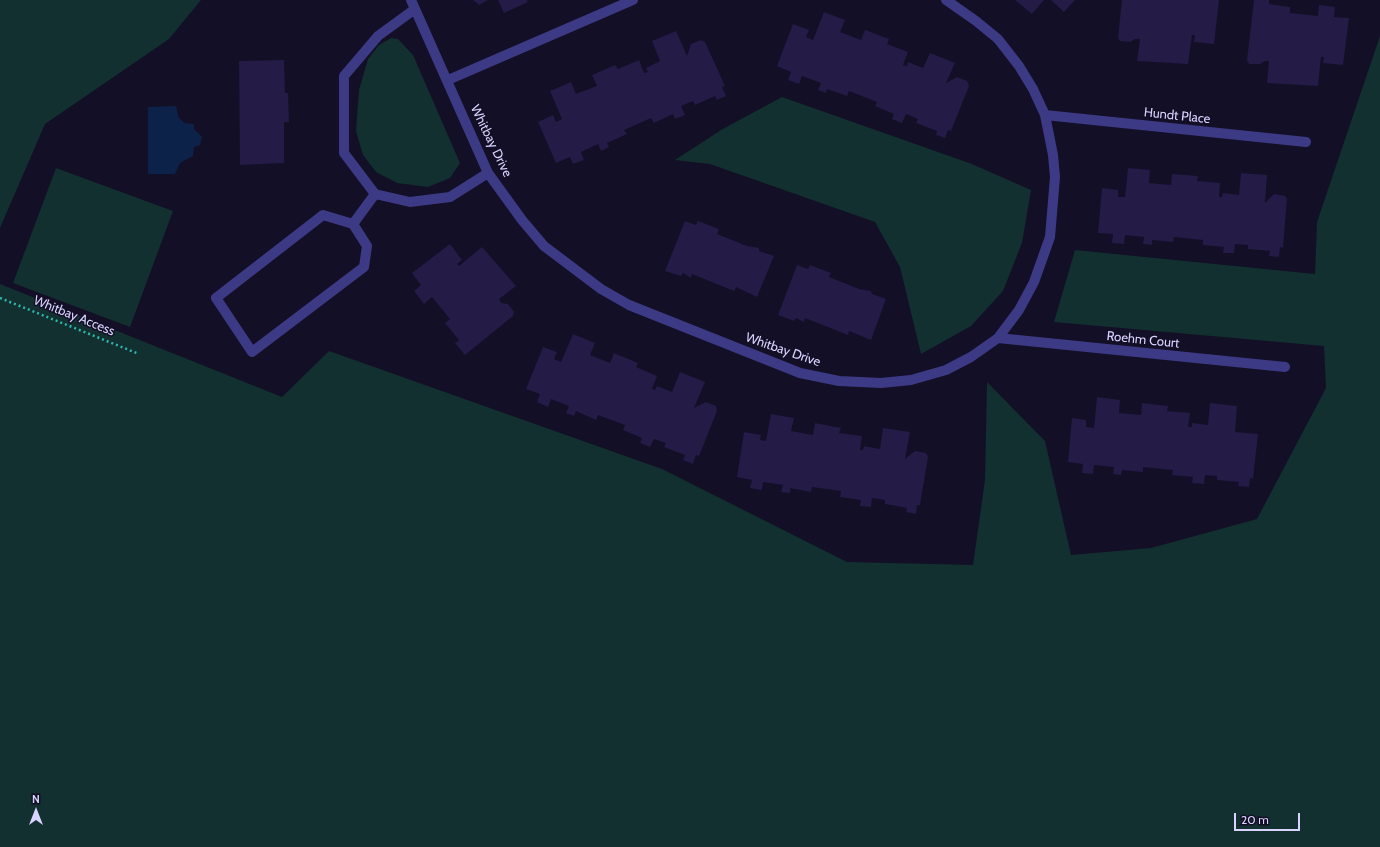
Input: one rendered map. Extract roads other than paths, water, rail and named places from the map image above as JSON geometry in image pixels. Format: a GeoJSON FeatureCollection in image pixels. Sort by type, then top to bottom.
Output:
{"type":"FeatureCollection","features":[{"type":"Feature","properties":{"kind":"street"},"geometry":{"type":"LineString","coordinates":[[448,80],[634,0]]}},
{"type":"Feature","properties":{"kind":"street","name":"Whitbay Drive"},"geometry":{"type":"LineString","coordinates":[[413,4],[488,173],[522,220],[544,246],[601,289],[629,305],[800,373],[839,381],[881,383],[911,380],[946,370],[971,357],[998,338],[1018,310],[1034,282],[1050,237],[1055,177],[1053,155],[1045,115],[1026,77],[998,39],[976,21],[946,0]]}},
{"type":"Feature","properties":{"kind":"street"},"geometry":{"type":"LineString","coordinates":[[413,4],[378,36],[344,76],[344,153],[375,194],[410,202],[450,198],[488,173]]}},
{"type":"Feature","properties":{"kind":"street","name":"Hundt Place"},"geometry":{"type":"LineString","coordinates":[[1045,115],[1306,142]]}},
{"type":"Feature","properties":{"kind":"street"},"geometry":{"type":"LineString","coordinates":[[353,224],[375,194]]}},
{"type":"Feature","properties":{"kind":"street"},"geometry":{"type":"LineString","coordinates":[[323,216],[353,224],[367,246],[364,267],[252,352],[216,298],[323,216]]}},
{"type":"Feature","properties":{"kind":"street","name":"Roehm Court"},"geometry":{"type":"LineString","coordinates":[[998,338],[1285,367]]}},
{"type":"Feature","properties":{"kind":"water"},"geometry":{"type":"Polygon","coordinates":[[[176,106],[179,118],[185,123],[194,124],[194,129],[202,137],[200,145],[194,147],[193,156],[180,163],[175,174],[148,174],[148,107],[176,106]]]}}]}
